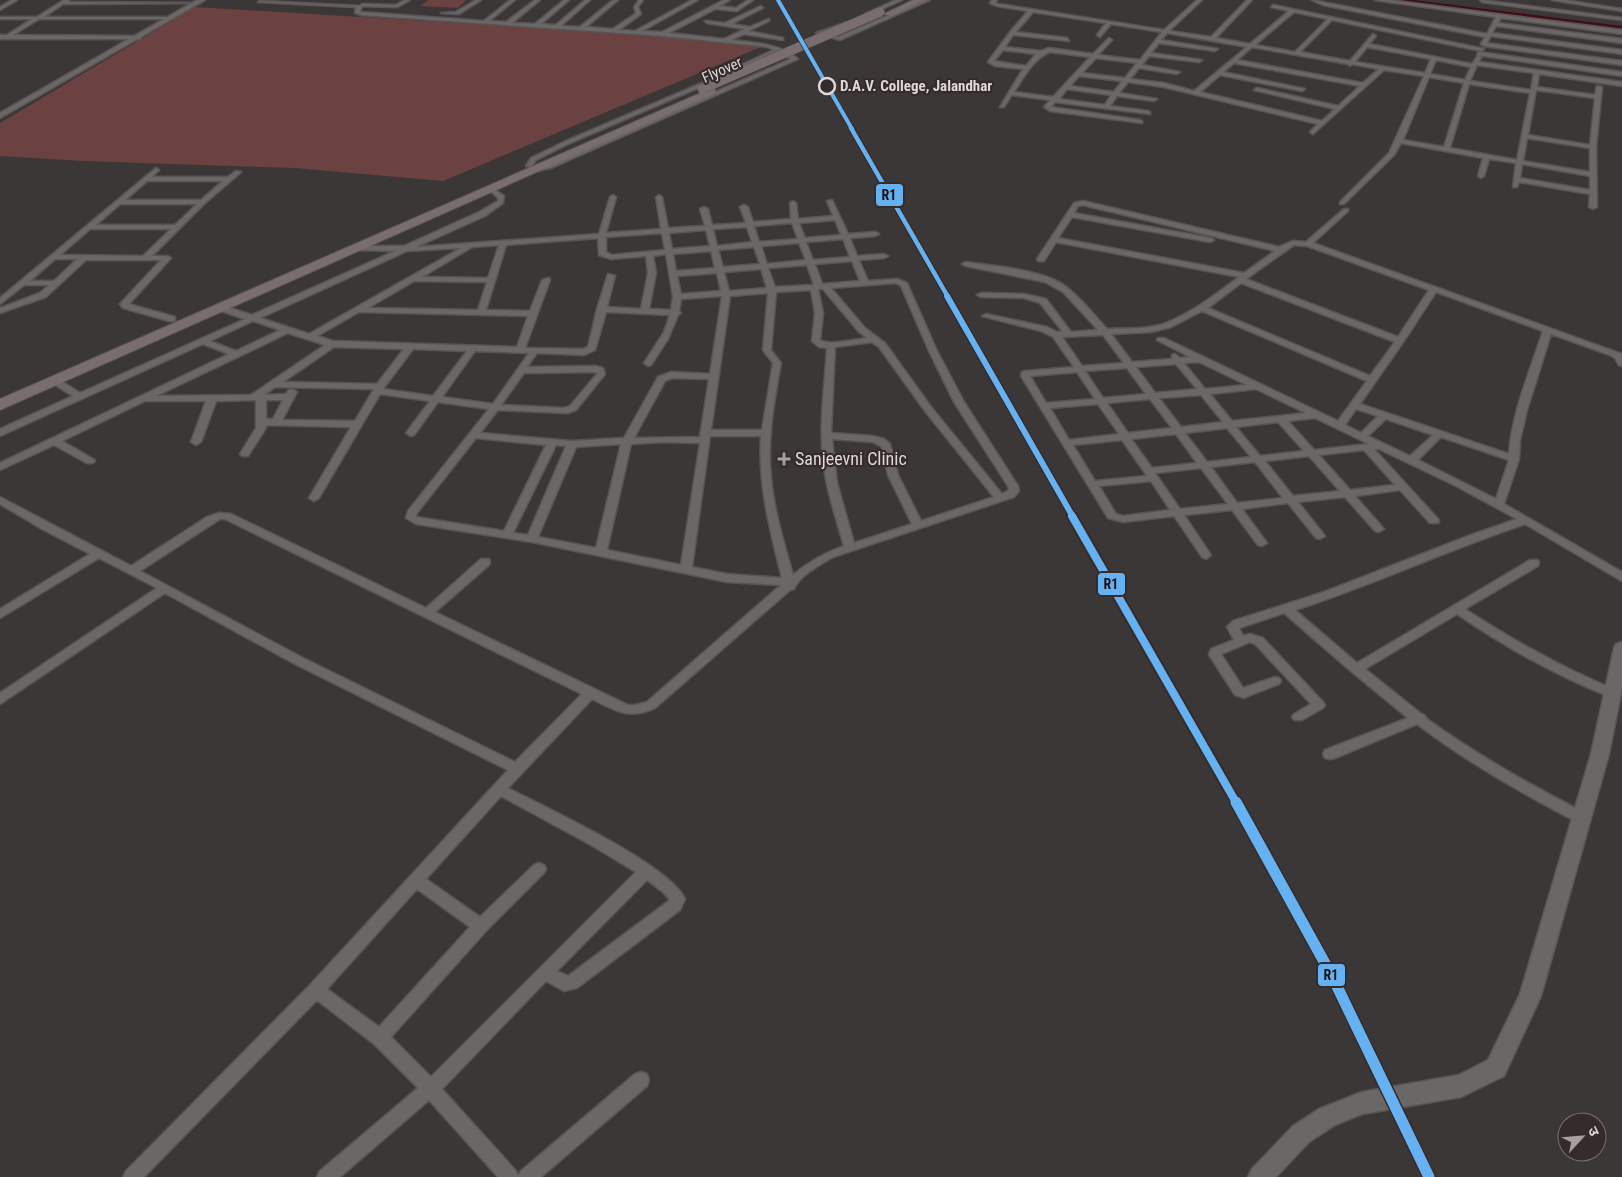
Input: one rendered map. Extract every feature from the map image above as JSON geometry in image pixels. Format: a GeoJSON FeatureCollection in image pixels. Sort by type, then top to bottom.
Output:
{"type":"FeatureCollection","features":[{"type":"Feature","properties":{"kind":"main road","name":"Flyover"},"geometry":{"type":"LineString","coordinates":[[884,13],[908,0]]}},
{"type":"Feature","properties":{"kind":"main road","name":"Flyover"},"geometry":{"type":"LineString","coordinates":[[533,168],[884,13],[920,0]]}},
{"type":"Feature","properties":{"kind":"main road"},"geometry":{"type":"LineString","coordinates":[[0,405],[491,189],[533,168]]}},
{"type":"Feature","properties":{"kind":"main road"},"geometry":{"type":"LineString","coordinates":[[0,392],[533,168]]}},
{"type":"Feature","properties":{"kind":"street"},"geometry":{"type":"LineString","coordinates":[[0,9],[15,0]]}},
{"type":"Feature","properties":{"kind":"street"},"geometry":{"type":"LineString","coordinates":[[322,5],[330,0]]}},
{"type":"Feature","properties":{"kind":"street"},"geometry":{"type":"LineString","coordinates":[[367,0],[356,12],[361,14],[663,34],[769,46],[779,51],[795,59],[549,167],[533,168],[533,159],[568,142],[779,51]]}},
{"type":"Feature","properties":{"kind":"street"},"geometry":{"type":"LineString","coordinates":[[259,3],[397,6],[408,0]]}},
{"type":"Feature","properties":{"kind":"street"},"geometry":{"type":"LineString","coordinates":[[397,6],[394,10],[453,14],[479,0]]}},
{"type":"Feature","properties":{"kind":"street"},"geometry":{"type":"LineString","coordinates":[[485,22],[513,0]]}},
{"type":"Feature","properties":{"kind":"street"},"geometry":{"type":"LineString","coordinates":[[507,24],[538,0]]}},
{"type":"Feature","properties":{"kind":"street"},"geometry":{"type":"LineString","coordinates":[[536,26],[567,0]]}},
{"type":"Feature","properties":{"kind":"street"},"geometry":{"type":"LineString","coordinates":[[557,27],[588,0]]}},
{"type":"Feature","properties":{"kind":"street"},"geometry":{"type":"LineString","coordinates":[[581,29],[616,0]]}},
{"type":"Feature","properties":{"kind":"street"},"geometry":{"type":"LineString","coordinates":[[614,30],[639,13],[636,7],[641,0]]}},
{"type":"Feature","properties":{"kind":"street"},"geometry":{"type":"LineString","coordinates":[[663,34],[728,0]]}},
{"type":"Feature","properties":{"kind":"street"},"geometry":{"type":"LineString","coordinates":[[705,6],[737,10],[751,0]]}},
{"type":"Feature","properties":{"kind":"street"},"geometry":{"type":"LineString","coordinates":[[900,0],[819,33],[838,39],[928,0]]}},
{"type":"Feature","properties":{"kind":"street"},"geometry":{"type":"LineString","coordinates":[[995,0],[992,3],[997,5],[1212,39],[1350,64],[1467,82],[1598,97]]}},
{"type":"Feature","properties":{"kind":"street"},"geometry":{"type":"LineString","coordinates":[[1106,108],[1158,41],[1200,0]]}},
{"type":"Feature","properties":{"kind":"street"},"geometry":{"type":"LineString","coordinates":[[1212,39],[1250,0]]}},
{"type":"Feature","properties":{"kind":"street"},"geometry":{"type":"LineString","coordinates":[[1314,0],[1323,4],[1433,27],[1622,52]]}},
{"type":"Feature","properties":{"kind":"street"},"geometry":{"type":"LineString","coordinates":[[1377,0],[1622,32]]}},
{"type":"Feature","properties":{"kind":"street"},"geometry":{"type":"LineString","coordinates":[[1554,0],[1622,10]]}},
{"type":"Feature","properties":{"kind":"street"},"geometry":{"type":"LineString","coordinates":[[7,37],[64,1],[200,1]]}},
{"type":"Feature","properties":{"kind":"street"},"geometry":{"type":"LineString","coordinates":[[0,116],[200,1]]}},
{"type":"Feature","properties":{"kind":"street"},"geometry":{"type":"LineString","coordinates":[[636,32],[688,4],[696,2]]}},
{"type":"Feature","properties":{"kind":"street"},"geometry":{"type":"LineString","coordinates":[[1481,2],[1622,19]]}},
{"type":"Feature","properties":{"kind":"street"},"geometry":{"type":"LineString","coordinates":[[1385,17],[1399,3]]}},
{"type":"Feature","properties":{"kind":"street"},"geometry":{"type":"LineString","coordinates":[[1273,6],[1481,49],[1622,74]]}},
{"type":"Feature","properties":{"kind":"street"},"geometry":{"type":"LineString","coordinates":[[725,25],[761,7]]}},
{"type":"Feature","properties":{"kind":"street"},"geometry":{"type":"LineString","coordinates":[[1601,16],[1602,7]]}},
{"type":"Feature","properties":{"kind":"street"},"geometry":{"type":"LineString","coordinates":[[1433,27],[1447,9]]}},
{"type":"Feature","properties":{"kind":"street"},"geometry":{"type":"LineString","coordinates":[[1027,68],[992,63],[1012,33],[1032,10]]}},
{"type":"Feature","properties":{"kind":"street"},"geometry":{"type":"LineString","coordinates":[[1195,93],[1293,10]]}},
{"type":"Feature","properties":{"kind":"street"},"geometry":{"type":"LineString","coordinates":[[1446,149],[1467,82],[1481,49],[1499,16]]}},
{"type":"Feature","properties":{"kind":"street"},"geometry":{"type":"LineString","coordinates":[[0,18],[172,18]]}},
{"type":"Feature","properties":{"kind":"street"},"geometry":{"type":"LineString","coordinates":[[1296,54],[1331,19]]}},
{"type":"Feature","properties":{"kind":"street"},"geometry":{"type":"LineString","coordinates":[[725,41],[767,20]]}},
{"type":"Feature","properties":{"kind":"street"},"geometry":{"type":"LineString","coordinates":[[707,22],[750,28]]}},
{"type":"Feature","properties":{"kind":"street"},"geometry":{"type":"LineString","coordinates":[[1100,35],[1110,22]]}},
{"type":"Feature","properties":{"kind":"street"},"geometry":{"type":"LineString","coordinates":[[1494,24],[1622,41]]}},
{"type":"Feature","properties":{"kind":"street"},"geometry":{"type":"LineString","coordinates":[[743,32],[781,39]]}},
{"type":"Feature","properties":{"kind":"street"},"geometry":{"type":"LineString","coordinates":[[1012,33],[1067,40]]}},
{"type":"Feature","properties":{"kind":"street"},"geometry":{"type":"LineString","coordinates":[[1057,51],[1071,35]]}},
{"type":"Feature","properties":{"kind":"street"},"geometry":{"type":"LineString","coordinates":[[0,37],[140,36]]}},
{"type":"Feature","properties":{"kind":"street"},"geometry":{"type":"LineString","coordinates":[[1350,64],[1373,36]]}},
{"type":"Feature","properties":{"kind":"street"},"geometry":{"type":"LineString","coordinates":[[1109,40],[1047,108],[1140,122]]}},
{"type":"Feature","properties":{"kind":"street"},"geometry":{"type":"LineString","coordinates":[[1158,41],[1215,49]]}},
{"type":"Feature","properties":{"kind":"street"},"geometry":{"type":"LineString","coordinates":[[1366,44],[1434,58],[1622,84]]}},
{"type":"Feature","properties":{"kind":"street"},"geometry":{"type":"LineString","coordinates":[[1002,48],[1040,53],[1048,50],[1094,56],[1177,72]]}},
{"type":"Feature","properties":{"kind":"street"},"geometry":{"type":"LineString","coordinates":[[1481,49],[1622,63]]}},
{"type":"Feature","properties":{"kind":"street"},"geometry":{"type":"LineString","coordinates":[[1002,106],[1027,68],[1040,53]]}},
{"type":"Feature","properties":{"kind":"street"},"geometry":{"type":"LineString","coordinates":[[1148,54],[1199,60]]}},
{"type":"Feature","properties":{"kind":"street"},"geometry":{"type":"LineString","coordinates":[[1308,244],[1384,163],[1399,141],[1434,58]]}},
{"type":"Feature","properties":{"kind":"street"},"geometry":{"type":"LineString","coordinates":[[1233,61],[1365,85]]}},
{"type":"Feature","properties":{"kind":"street"},"geometry":{"type":"LineString","coordinates":[[1313,132],[1382,69]]}},
{"type":"Feature","properties":{"kind":"street"},"geometry":{"type":"LineString","coordinates":[[1592,70],[1593,80]]}},
{"type":"Feature","properties":{"kind":"street"},"geometry":{"type":"LineString","coordinates":[[1537,72],[1515,182],[1594,192]]}},
{"type":"Feature","properties":{"kind":"street"},"geometry":{"type":"LineString","coordinates":[[1218,73],[1302,89]]}},
{"type":"Feature","properties":{"kind":"street"},"geometry":{"type":"LineString","coordinates":[[1078,74],[1164,85],[1323,124]]}},
{"type":"Feature","properties":{"kind":"street"},"geometry":{"type":"LineString","coordinates":[[1293,98],[1317,76]]}},
{"type":"Feature","properties":{"kind":"street"},"geometry":{"type":"LineString","coordinates":[[1241,104],[1265,82]]}},
{"type":"Feature","properties":{"kind":"street"},"geometry":{"type":"LineString","coordinates":[[1065,87],[1154,100]]}},
{"type":"Feature","properties":{"kind":"street"},"geometry":{"type":"LineString","coordinates":[[1593,207],[1593,147],[1599,87]]}},
{"type":"Feature","properties":{"kind":"street"},"geometry":{"type":"LineString","coordinates":[[1257,90],[1339,108]]}},
{"type":"Feature","properties":{"kind":"street"},"geometry":{"type":"LineString","coordinates":[[1011,93],[1148,113]]}},
{"type":"Feature","properties":{"kind":"street"},"geometry":{"type":"LineString","coordinates":[[1525,136],[1593,147]]}},
{"type":"Feature","properties":{"kind":"street"},"geometry":{"type":"LineString","coordinates":[[1399,141],[1594,175]]}},
{"type":"Feature","properties":{"kind":"street"},"geometry":{"type":"LineString","coordinates":[[1481,176],[1487,156]]}},
{"type":"Feature","properties":{"kind":"street"},"geometry":{"type":"LineString","coordinates":[[0,302],[156,170]]}},
{"type":"Feature","properties":{"kind":"street"},"geometry":{"type":"LineString","coordinates":[[146,256],[238,172]]}},
{"type":"Feature","properties":{"kind":"street"},"geometry":{"type":"LineString","coordinates":[[146,179],[230,179]]}},
{"type":"Feature","properties":{"kind":"street"},"geometry":{"type":"LineString","coordinates":[[0,433],[406,249],[494,207],[502,202],[502,197],[491,189]]}},
{"type":"Feature","properties":{"kind":"street"},"geometry":{"type":"LineString","coordinates":[[613,197],[602,235],[602,253],[611,257],[876,234]]}},
{"type":"Feature","properties":{"kind":"street"},"geometry":{"type":"LineString","coordinates":[[648,363],[673,324],[676,313],[677,297],[659,197]]}},
{"type":"Feature","properties":{"kind":"street"},"geometry":{"type":"LineString","coordinates":[[830,201],[865,283]]}},
{"type":"Feature","properties":{"kind":"street"},"geometry":{"type":"LineString","coordinates":[[119,202],[203,202]]}},
{"type":"Feature","properties":{"kind":"street"},"geometry":{"type":"LineString","coordinates":[[1041,259],[1076,204],[1083,203],[1280,251]]}},
{"type":"Feature","properties":{"kind":"street"},"geometry":{"type":"LineString","coordinates":[[792,204],[794,221],[819,287],[816,342],[822,345],[831,345],[875,340]]}},
{"type":"Feature","properties":{"kind":"street"},"geometry":{"type":"LineString","coordinates":[[744,207],[766,266],[772,290],[767,350],[777,363],[768,411],[768,492],[789,584]]}},
{"type":"Feature","properties":{"kind":"street"},"geometry":{"type":"LineString","coordinates":[[686,570],[726,294],[704,209]]}},
{"type":"Feature","properties":{"kind":"street"},"geometry":{"type":"LineString","coordinates":[[1069,214],[1280,251]]}},
{"type":"Feature","properties":{"kind":"street"},"geometry":{"type":"LineString","coordinates":[[358,248],[406,249],[472,245],[836,218]]}},
{"type":"Feature","properties":{"kind":"street"},"geometry":{"type":"LineString","coordinates":[[88,227],[178,227]]}},
{"type":"Feature","properties":{"kind":"street"},"geometry":{"type":"LineString","coordinates":[[1053,239],[1244,278],[1400,341]]}},
{"type":"Feature","properties":{"kind":"street"},"geometry":{"type":"LineString","coordinates":[[481,313],[503,243]]}},
{"type":"Feature","properties":{"kind":"street"},"geometry":{"type":"LineString","coordinates":[[1056,335],[1151,329],[1168,325],[1202,308],[1293,243],[1308,244],[1356,263],[1548,329],[1613,353],[1619,356],[1622,363]]}},
{"type":"Feature","properties":{"kind":"street"},"geometry":{"type":"LineString","coordinates":[[310,337],[472,245]]}},
{"type":"Feature","properties":{"kind":"street"},"geometry":{"type":"LineString","coordinates":[[645,311],[652,273],[649,254]]}},
{"type":"Feature","properties":{"kind":"street"},"geometry":{"type":"LineString","coordinates":[[673,274],[884,256]]}},
{"type":"Feature","properties":{"kind":"street"},"geometry":{"type":"LineString","coordinates":[[54,257],[165,257],[167,260],[124,304],[172,320]]}},
{"type":"Feature","properties":{"kind":"street"},"geometry":{"type":"LineString","coordinates":[[0,311],[43,294],[84,257]]}},
{"type":"Feature","properties":{"kind":"street"},"geometry":{"type":"LineString","coordinates":[[966,264],[1030,275],[1058,285],[1066,290],[1105,332],[1262,543]]}},
{"type":"Feature","properties":{"kind":"street"},"geometry":{"type":"LineString","coordinates":[[221,308],[332,344],[589,351],[592,348],[611,276]]}},
{"type":"Feature","properties":{"kind":"street"},"geometry":{"type":"LineString","coordinates":[[412,279],[491,280]]}},
{"type":"Feature","properties":{"kind":"street"},"geometry":{"type":"LineString","coordinates":[[520,350],[546,280]]}},
{"type":"Feature","properties":{"kind":"street"},"geometry":{"type":"LineString","coordinates":[[22,283],[58,282]]}},
{"type":"Feature","properties":{"kind":"street"},"geometry":{"type":"LineString","coordinates":[[132,571],[211,519],[227,516],[591,693],[636,712],[643,709],[808,568],[829,555],[1010,495],[1014,491],[1013,486],[959,402],[933,351],[904,285],[897,282],[865,283],[677,297]]}},
{"type":"Feature","properties":{"kind":"street"},"geometry":{"type":"LineString","coordinates":[[819,287],[862,330],[882,345],[928,409],[1000,498]]}},
{"type":"Feature","properties":{"kind":"street"},"geometry":{"type":"LineString","coordinates":[[1339,426],[1400,341],[1434,289]]}},
{"type":"Feature","properties":{"kind":"street"},"geometry":{"type":"LineString","coordinates":[[981,295],[1024,296],[1043,300],[1069,334]]}},
{"type":"Feature","properties":{"kind":"street"},"geometry":{"type":"LineString","coordinates":[[1202,308],[1372,380]]}},
{"type":"Feature","properties":{"kind":"street"},"geometry":{"type":"LineString","coordinates":[[601,309],[676,313]]}},
{"type":"Feature","properties":{"kind":"street"},"geometry":{"type":"LineString","coordinates":[[358,310],[533,314]]}},
{"type":"Feature","properties":{"kind":"street"},"geometry":{"type":"LineString","coordinates":[[986,316],[1044,329],[1056,335],[1206,555]]}},
{"type":"Feature","properties":{"kind":"street"},"geometry":{"type":"LineString","coordinates":[[1151,329],[1320,536]]}},
{"type":"Feature","properties":{"kind":"street"},"geometry":{"type":"LineString","coordinates":[[1499,505],[1514,458],[1515,440],[1522,410],[1548,329]]}},
{"type":"Feature","properties":{"kind":"street"},"geometry":{"type":"LineString","coordinates":[[0,467],[287,330]]}},
{"type":"Feature","properties":{"kind":"street"},"geometry":{"type":"LineString","coordinates":[[1160,340],[1339,426],[1364,442],[1434,521]]}},
{"type":"Feature","properties":{"kind":"street"},"geometry":{"type":"LineString","coordinates":[[203,341],[236,354]]}},
{"type":"Feature","properties":{"kind":"street"},"geometry":{"type":"LineString","coordinates":[[258,398],[274,384],[332,344]]}},
{"type":"Feature","properties":{"kind":"street"},"geometry":{"type":"LineString","coordinates":[[831,345],[827,436],[828,460],[833,487],[850,547]]}},
{"type":"Feature","properties":{"kind":"street"},"geometry":{"type":"LineString","coordinates":[[314,498],[379,389],[410,347]]}},
{"type":"Feature","properties":{"kind":"street"},"geometry":{"type":"LineString","coordinates":[[411,433],[473,348]]}},
{"type":"Feature","properties":{"kind":"street"},"geometry":{"type":"LineString","coordinates":[[535,350],[474,435],[412,512],[411,518],[416,521],[532,539],[727,578],[789,584]]}},
{"type":"Feature","properties":{"kind":"street"},"geometry":{"type":"LineString","coordinates":[[1198,358],[1025,374],[1112,516],[1117,519],[1403,487]]}},
{"type":"Feature","properties":{"kind":"street"},"geometry":{"type":"LineString","coordinates":[[274,384],[379,389],[436,400],[495,407],[570,410],[601,374],[596,369],[521,370]]}},
{"type":"Feature","properties":{"kind":"street"},"geometry":{"type":"LineString","coordinates":[[600,552],[627,441],[661,379],[664,376],[713,377]]}},
{"type":"Feature","properties":{"kind":"street"},"geometry":{"type":"LineString","coordinates":[[55,381],[80,396]]}},
{"type":"Feature","properties":{"kind":"street"},"geometry":{"type":"LineString","coordinates":[[276,422],[288,397],[297,384]]}},
{"type":"Feature","properties":{"kind":"street"},"geometry":{"type":"LineString","coordinates":[[1044,406],[1256,386]]}},
{"type":"Feature","properties":{"kind":"street"},"geometry":{"type":"LineString","coordinates":[[143,398],[288,397]]}},
{"type":"Feature","properties":{"kind":"street"},"geometry":{"type":"LineString","coordinates":[[196,442],[212,398]]}},
{"type":"Feature","properties":{"kind":"street"},"geometry":{"type":"LineString","coordinates":[[245,454],[257,436],[262,422],[258,398]]}},
{"type":"Feature","properties":{"kind":"street"},"geometry":{"type":"LineString","coordinates":[[1354,405],[1514,458]]}},
{"type":"Feature","properties":{"kind":"street"},"geometry":{"type":"LineString","coordinates":[[1067,443],[1315,415]]}},
{"type":"Feature","properties":{"kind":"street"},"geometry":{"type":"LineString","coordinates":[[1364,442],[1384,415]]}},
{"type":"Feature","properties":{"kind":"street"},"geometry":{"type":"LineString","coordinates":[[1281,419],[1379,528]]}},
{"type":"Feature","properties":{"kind":"street"},"geometry":{"type":"LineString","coordinates":[[262,422],[358,424]]}},
{"type":"Feature","properties":{"kind":"street"},"geometry":{"type":"LineString","coordinates":[[474,435],[572,444],[767,433]]}},
{"type":"Feature","properties":{"kind":"street"},"geometry":{"type":"LineString","coordinates":[[1412,460],[1439,434]]}},
{"type":"Feature","properties":{"kind":"street"},"geometry":{"type":"LineString","coordinates":[[827,436],[873,439],[881,441],[887,446],[893,474],[918,524]]}},
{"type":"Feature","properties":{"kind":"street"},"geometry":{"type":"LineString","coordinates":[[54,441],[90,461]]}},
{"type":"Feature","properties":{"kind":"street"},"geometry":{"type":"LineString","coordinates":[[1093,484],[1204,465],[1311,453],[1364,442],[1380,445],[1499,505],[1622,577]]}},
{"type":"Feature","properties":{"kind":"street"},"geometry":{"type":"LineString","coordinates":[[507,535],[552,443]]}},
{"type":"Feature","properties":{"kind":"street"},"geometry":{"type":"LineString","coordinates":[[532,539],[572,444]]}},
{"type":"Feature","properties":{"kind":"street"},"geometry":{"type":"LineString","coordinates":[[0,500],[299,661],[430,724],[517,769]]}},
{"type":"Feature","properties":{"kind":"street"},"geometry":{"type":"LineString","coordinates":[[1240,641],[1233,628],[1237,624],[1287,609],[1373,578],[1475,537],[1526,520]]}},
{"type":"Feature","properties":{"kind":"street"},"geometry":{"type":"LineString","coordinates":[[3,610],[98,554]]}},
{"type":"Feature","properties":{"kind":"street"},"geometry":{"type":"LineString","coordinates":[[427,613],[486,562]]}},
{"type":"Feature","properties":{"kind":"street"},"geometry":{"type":"LineString","coordinates":[[1356,669],[1534,563]]}},
{"type":"Feature","properties":{"kind":"street"},"geometry":{"type":"LineString","coordinates":[[0,699],[165,588]]}},
{"type":"Feature","properties":{"kind":"street"},"geometry":{"type":"LineString","coordinates":[[1287,609],[1356,669],[1470,755],[1526,789],[1580,817]]}},
{"type":"Feature","properties":{"kind":"street"},"geometry":{"type":"LineString","coordinates":[[1457,609],[1509,644],[1550,667],[1614,694]]}},
{"type":"Feature","properties":{"kind":"street"},"geometry":{"type":"LineString","coordinates":[[1275,681],[1244,694],[1236,689],[1215,652],[1250,638],[1259,641],[1319,705],[1298,717]]}},
{"type":"Feature","properties":{"kind":"street"},"geometry":{"type":"LineString","coordinates":[[1260,1177],[1301,1134],[1327,1117],[1362,1103],[1461,1086],[1496,1068],[1530,996],[1580,817],[1600,754],[1614,694],[1622,648]]}},
{"type":"Feature","properties":{"kind":"street"},"geometry":{"type":"LineString","coordinates":[[132,1177],[316,990],[517,769],[591,693]]}},
{"type":"Feature","properties":{"kind":"street"},"geometry":{"type":"LineString","coordinates":[[1330,754],[1420,718]]}},
{"type":"Feature","properties":{"kind":"street"},"geometry":{"type":"LineString","coordinates":[[499,790],[646,871],[675,894],[678,899],[675,905],[571,983],[564,984],[545,972]]}},
{"type":"Feature","properties":{"kind":"street"},"geometry":{"type":"LineString","coordinates":[[380,1038],[481,926],[539,869]]}},
{"type":"Feature","properties":{"kind":"street"},"geometry":{"type":"LineString","coordinates":[[326,1177],[431,1088],[646,871]]}},
{"type":"Feature","properties":{"kind":"street"},"geometry":{"type":"LineString","coordinates":[[416,880],[481,926]]}},
{"type":"Feature","properties":{"kind":"street"},"geometry":{"type":"LineString","coordinates":[[316,990],[380,1038],[431,1088],[510,1177]]}},
{"type":"Feature","properties":{"kind":"street"},"geometry":{"type":"LineString","coordinates":[[527,1177],[641,1080]]}},
{"type":"Feature","properties":{"kind":"shaded area"},"geometry":{"type":"Polygon","coordinates":[[[429,0],[466,0],[458,8],[420,6],[429,0]]]}},
{"type":"Feature","properties":{"kind":"shaded area"},"geometry":{"type":"Polygon","coordinates":[[[195,7],[628,33],[763,46],[443,181],[295,168],[83,161],[0,156],[0,123],[195,7]]]}},
{"type":"Feature","properties":{"kind":"waterway"},"geometry":{"type":"LineString","coordinates":[[1399,0],[1622,28]]}},
{"type":"Feature","properties":{"kind":"transit line","name":"R1"},"geometry":{"type":"LineString","coordinates":[[778,0],[1278,876],[1332,976],[1429,1177]]}},
{"type":"Feature","properties":{"kind":"place","name":"D.A.V. College, Jalandhar"},"geometry":{"type":"Point","coordinates":[827,86]}},
{"type":"Feature","properties":{"kind":"place","name":"Sanjeevni Clinic"},"geometry":{"type":"Point","coordinates":[784,459]}}]}
